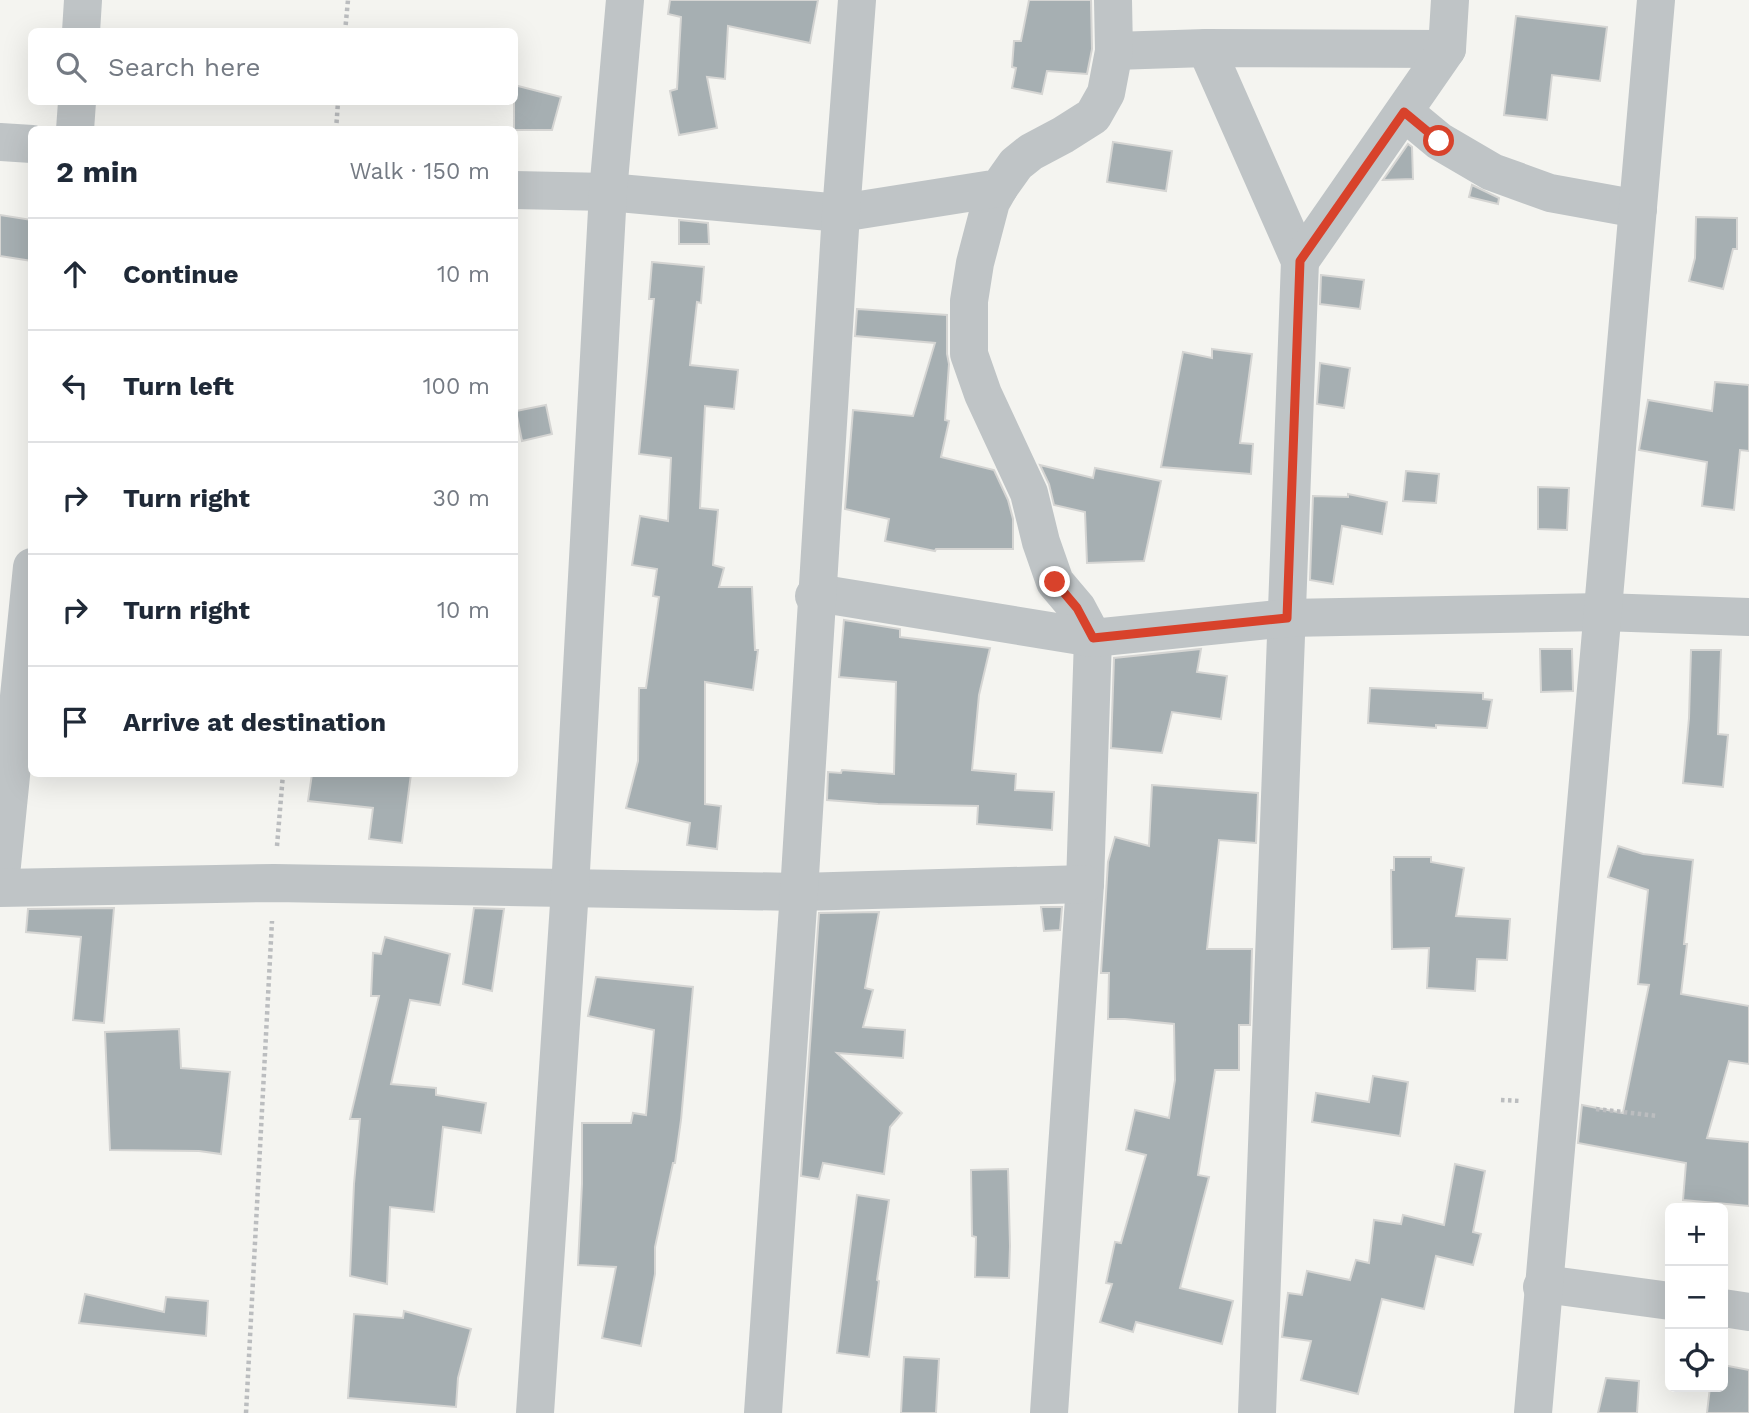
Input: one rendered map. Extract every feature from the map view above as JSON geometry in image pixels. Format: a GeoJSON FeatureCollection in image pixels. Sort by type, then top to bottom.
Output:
{"type":"FeatureCollection","features":[{"type":"Feature","properties":{"kind":"street"},"geometry":{"type":"LineString","coordinates":[[81,28],[83,0]]}},
{"type":"Feature","properties":{"kind":"street"},"geometry":{"type":"LineString","coordinates":[[535,1413],[570,889],[608,192],[625,0]]}},
{"type":"Feature","properties":{"kind":"street"},"geometry":{"type":"LineString","coordinates":[[764,1413],[857,0]]}},
{"type":"Feature","properties":{"kind":"street"},"geometry":{"type":"LineString","coordinates":[[1049,1413],[1084,884],[1093,638],[1077,608],[1055,582],[1041,542],[1029,492],[983,394],[969,354],[968,301],[991,202],[999,188],[1016,164],[1031,152],[1093,116],[1106,93],[1114,51],[1113,0]]}},
{"type":"Feature","properties":{"kind":"street"},"geometry":{"type":"LineString","coordinates":[[1300,261],[1447,49],[1450,0]]}},
{"type":"Feature","properties":{"kind":"street"},"geometry":{"type":"LineString","coordinates":[[1533,1413],[1656,0]]}},
{"type":"Feature","properties":{"kind":"street"},"geometry":{"type":"LineString","coordinates":[[1114,51],[1206,48],[1447,49]]}},
{"type":"Feature","properties":{"kind":"street"},"geometry":{"type":"LineString","coordinates":[[1206,48],[1300,261],[1257,1413]]}},
{"type":"Feature","properties":{"kind":"street"},"geometry":{"type":"LineString","coordinates":[[75,126],[77,105]]}},
{"type":"Feature","properties":{"kind":"street"},"geometry":{"type":"LineString","coordinates":[[1404,112],[1439,141],[1492,172],[1550,193],[1637,209]]}},
{"type":"Feature","properties":{"kind":"street"},"geometry":{"type":"LineString","coordinates":[[0,142],[28,144]]}},
{"type":"Feature","properties":{"kind":"street"},"geometry":{"type":"LineString","coordinates":[[518,190],[608,192],[841,212],[999,188]]}},
{"type":"Feature","properties":{"kind":"street"},"geometry":{"type":"LineString","coordinates":[[28,586],[0,886],[274,883],[799,892],[1084,884]]}},
{"type":"Feature","properties":{"kind":"street"},"geometry":{"type":"LineString","coordinates":[[816,594],[1093,638],[1287,618],[1602,612],[1749,617]]}},
{"type":"Feature","properties":{"kind":"street"},"geometry":{"type":"LineString","coordinates":[[1543,1286],[1665,1300]]}},
{"type":"Feature","properties":{"kind":"street"},"geometry":{"type":"LineString","coordinates":[[1728,1309],[1749,1312]]}},
{"type":"Feature","properties":{"kind":"path"},"geometry":{"type":"LineString","coordinates":[[345,28],[348,0]]}},
{"type":"Feature","properties":{"kind":"path"},"geometry":{"type":"LineString","coordinates":[[336,126],[338,105]]}},
{"type":"Feature","properties":{"kind":"path"},"geometry":{"type":"LineString","coordinates":[[246,1413],[274,883],[283,777]]}},
{"type":"Feature","properties":{"kind":"building"},"geometry":{"type":"Polygon","coordinates":[[[670,0],[818,0],[810,43],[728,26],[725,79],[707,77],[717,128],[679,135],[670,91],[677,89],[681,17],[668,14],[670,0]]]}},
{"type":"Feature","properties":{"kind":"building"},"geometry":{"type":"Polygon","coordinates":[[[1029,0],[1091,0],[1092,49],[1087,74],[1047,71],[1042,94],[1012,88],[1016,68],[1012,67],[1014,41],[1021,41],[1029,0]]]}},
{"type":"Feature","properties":{"kind":"building"},"geometry":{"type":"Polygon","coordinates":[[[1516,16],[1607,27],[1600,81],[1552,75],[1547,120],[1504,115],[1516,16]]]}},
{"type":"Feature","properties":{"kind":"building"},"geometry":{"type":"Polygon","coordinates":[[[518,86],[561,97],[552,130],[518,130],[518,126],[514,126],[518,86]]]}},
{"type":"Feature","properties":{"kind":"building"},"geometry":{"type":"Polygon","coordinates":[[[1113,142],[1172,151],[1166,191],[1107,182],[1113,142]]]}},
{"type":"Feature","properties":{"kind":"building"},"geometry":{"type":"Polygon","coordinates":[[[1408,144],[1412,147],[1413,179],[1383,180],[1408,144]]]}},
{"type":"Feature","properties":{"kind":"building"},"geometry":{"type":"Polygon","coordinates":[[[1472,185],[1499,198],[1498,204],[1469,197],[1472,185]]]}},
{"type":"Feature","properties":{"kind":"building"},"geometry":{"type":"Polygon","coordinates":[[[0,215],[28,219],[28,260],[0,256],[0,215]]]}},
{"type":"Feature","properties":{"kind":"building"},"geometry":{"type":"Polygon","coordinates":[[[1696,217],[1737,218],[1737,249],[1733,249],[1723,289],[1689,281],[1695,258],[1696,217]]]}},
{"type":"Feature","properties":{"kind":"building"},"geometry":{"type":"Polygon","coordinates":[[[679,220],[708,223],[709,244],[679,244],[679,220]]]}},
{"type":"Feature","properties":{"kind":"building"},"geometry":{"type":"Polygon","coordinates":[[[652,262],[704,267],[701,303],[697,302],[690,365],[738,370],[734,409],[705,406],[700,508],[718,510],[713,565],[724,568],[719,587],[752,587],[755,650],[758,650],[753,690],[705,682],[705,804],[721,806],[717,849],[687,845],[690,823],[626,808],[638,761],[639,688],[646,688],[659,597],[653,596],[657,569],[632,565],[640,516],[668,521],[671,458],[639,454],[654,299],[649,299],[652,262]]]}},
{"type":"Feature","properties":{"kind":"building"},"geometry":{"type":"Polygon","coordinates":[[[1321,275],[1364,280],[1360,309],[1320,304],[1321,275]]]}},
{"type":"Feature","properties":{"kind":"building"},"geometry":{"type":"Polygon","coordinates":[[[857,309],[947,315],[949,364],[945,420],[949,421],[941,457],[994,470],[1008,500],[1013,519],[1013,549],[935,551],[885,541],[889,519],[845,509],[853,410],[913,416],[935,343],[855,336],[857,309]]]}},
{"type":"Feature","properties":{"kind":"building"},"geometry":{"type":"Polygon","coordinates":[[[1212,349],[1252,354],[1240,443],[1253,444],[1251,474],[1161,467],[1183,352],[1212,358],[1212,349]]]}},
{"type":"Feature","properties":{"kind":"building"},"geometry":{"type":"Polygon","coordinates":[[[1320,363],[1350,368],[1344,408],[1317,404],[1320,363]]]}},
{"type":"Feature","properties":{"kind":"building"},"geometry":{"type":"Polygon","coordinates":[[[1715,382],[1749,385],[1749,451],[1740,450],[1734,510],[1702,506],[1707,462],[1639,450],[1648,400],[1712,411],[1715,382]]]}},
{"type":"Feature","properties":{"kind":"building"},"geometry":{"type":"Polygon","coordinates":[[[546,405],[552,434],[522,441],[518,411],[546,405]]]}},
{"type":"Feature","properties":{"kind":"building"},"geometry":{"type":"Polygon","coordinates":[[[1040,465],[1093,478],[1095,468],[1161,481],[1144,561],[1087,563],[1085,512],[1054,505],[1049,484],[1040,465]]]}},
{"type":"Feature","properties":{"kind":"building"},"geometry":{"type":"Polygon","coordinates":[[[1406,471],[1439,474],[1436,503],[1403,501],[1406,471]]]}},
{"type":"Feature","properties":{"kind":"building"},"geometry":{"type":"Polygon","coordinates":[[[1538,487],[1569,488],[1567,530],[1538,529],[1538,487]]]}},
{"type":"Feature","properties":{"kind":"building"},"geometry":{"type":"Polygon","coordinates":[[[1348,494],[1387,502],[1382,534],[1342,526],[1333,584],[1310,580],[1313,496],[1348,497],[1348,494]]]}},
{"type":"Feature","properties":{"kind":"building"},"geometry":{"type":"Polygon","coordinates":[[[844,620],[900,629],[900,637],[990,648],[979,695],[972,770],[1016,774],[1015,790],[1054,792],[1052,830],[977,824],[978,806],[827,800],[828,772],[841,773],[842,770],[894,774],[896,682],[839,677],[844,620]]]}},
{"type":"Feature","properties":{"kind":"building"},"geometry":{"type":"Polygon","coordinates":[[[1201,649],[1197,672],[1227,676],[1221,719],[1172,712],[1162,753],[1111,748],[1114,658],[1201,649]]]}},
{"type":"Feature","properties":{"kind":"building"},"geometry":{"type":"Polygon","coordinates":[[[1540,649],[1572,649],[1573,691],[1541,692],[1540,649]]]}},
{"type":"Feature","properties":{"kind":"building"},"geometry":{"type":"Polygon","coordinates":[[[1691,650],[1721,650],[1718,734],[1728,735],[1723,787],[1683,783],[1691,650]]]}},
{"type":"Feature","properties":{"kind":"building"},"geometry":{"type":"Polygon","coordinates":[[[1370,688],[1483,693],[1483,699],[1492,700],[1487,728],[1436,725],[1436,728],[1368,723],[1370,688]]]}},
{"type":"Feature","properties":{"kind":"building"},"geometry":{"type":"Polygon","coordinates":[[[312,777],[411,777],[402,843],[369,839],[373,808],[308,801],[312,777]]]}},
{"type":"Feature","properties":{"kind":"building"},"geometry":{"type":"Polygon","coordinates":[[[1152,785],[1258,793],[1256,843],[1219,840],[1207,949],[1252,949],[1250,1025],[1239,1025],[1239,1070],[1215,1070],[1198,1175],[1209,1177],[1180,1288],[1233,1301],[1222,1344],[1136,1322],[1133,1332],[1100,1322],[1112,1284],[1106,1283],[1115,1242],[1121,1243],[1146,1155],[1126,1150],[1135,1110],[1169,1118],[1175,1080],[1174,1024],[1108,1019],[1109,973],[1101,973],[1108,862],[1115,837],[1149,846],[1152,785]]]}},
{"type":"Feature","properties":{"kind":"building"},"geometry":{"type":"Polygon","coordinates":[[[1618,846],[1643,854],[1693,860],[1681,994],[1749,1006],[1749,1064],[1729,1061],[1707,1138],[1749,1142],[1749,1206],[1683,1200],[1686,1163],[1578,1143],[1582,1105],[1623,1113],[1649,985],[1638,984],[1648,890],[1608,877],[1618,846]]]}},
{"type":"Feature","properties":{"kind":"building"},"geometry":{"type":"Polygon","coordinates":[[[1394,857],[1431,857],[1431,862],[1464,868],[1456,916],[1510,919],[1507,960],[1477,959],[1475,991],[1427,988],[1429,948],[1392,949],[1391,870],[1394,870],[1394,857]]]}},
{"type":"Feature","properties":{"kind":"building"},"geometry":{"type":"Polygon","coordinates":[[[1041,907],[1062,907],[1060,930],[1044,931],[1041,907]]]}},
{"type":"Feature","properties":{"kind":"building"},"geometry":{"type":"Polygon","coordinates":[[[114,908],[104,1023],[73,1020],[81,937],[26,932],[28,909],[114,908]]]}},
{"type":"Feature","properties":{"kind":"building"},"geometry":{"type":"Polygon","coordinates":[[[474,908],[504,909],[492,991],[463,984],[474,908]]]}},
{"type":"Feature","properties":{"kind":"building"},"geometry":{"type":"Polygon","coordinates":[[[879,912],[865,988],[873,990],[863,1027],[905,1030],[903,1058],[837,1053],[902,1113],[890,1127],[884,1174],[823,1163],[819,1179],[801,1176],[819,913],[879,912]]]}},
{"type":"Feature","properties":{"kind":"building"},"geometry":{"type":"Polygon","coordinates":[[[385,937],[450,954],[440,1005],[410,1000],[391,1084],[436,1088],[436,1095],[486,1103],[481,1133],[443,1127],[434,1212],[390,1207],[387,1284],[350,1276],[360,1119],[350,1119],[379,996],[371,996],[373,953],[381,954],[385,937]]]}},
{"type":"Feature","properties":{"kind":"building"},"geometry":{"type":"Polygon","coordinates":[[[596,977],[693,987],[675,1163],[655,1247],[655,1274],[641,1346],[602,1338],[616,1267],[578,1265],[582,1123],[631,1123],[633,1113],[646,1115],[654,1030],[588,1016],[596,977]]]}},
{"type":"Feature","properties":{"kind":"building"},"geometry":{"type":"Polygon","coordinates":[[[179,1029],[181,1068],[230,1072],[221,1154],[199,1151],[110,1150],[105,1032],[179,1029]]]}},
{"type":"Feature","properties":{"kind":"building"},"geometry":{"type":"Polygon","coordinates":[[[1373,1076],[1408,1082],[1400,1136],[1312,1122],[1316,1093],[1369,1102],[1373,1076]]]}},
{"type":"Feature","properties":{"kind":"building"},"geometry":{"type":"Polygon","coordinates":[[[1455,1164],[1485,1171],[1473,1232],[1481,1234],[1473,1265],[1436,1256],[1424,1309],[1382,1299],[1358,1394],[1301,1380],[1311,1341],[1282,1337],[1288,1293],[1302,1295],[1307,1271],[1350,1280],[1356,1260],[1369,1263],[1374,1220],[1401,1224],[1403,1215],[1444,1225],[1455,1164]]]}},
{"type":"Feature","properties":{"kind":"building"},"geometry":{"type":"Polygon","coordinates":[[[1008,1169],[1009,1278],[975,1277],[976,1237],[972,1236],[971,1170],[1008,1169]]]}},
{"type":"Feature","properties":{"kind":"building"},"geometry":{"type":"Polygon","coordinates":[[[857,1195],[889,1200],[869,1357],[837,1353],[857,1195]]]}},
{"type":"Feature","properties":{"kind":"building"},"geometry":{"type":"Polygon","coordinates":[[[85,1294],[164,1312],[166,1297],[208,1301],[206,1336],[79,1323],[85,1294]]]}},
{"type":"Feature","properties":{"kind":"building"},"geometry":{"type":"Polygon","coordinates":[[[404,1311],[471,1329],[458,1378],[456,1407],[348,1398],[354,1314],[403,1318],[404,1311]]]}},
{"type":"Feature","properties":{"kind":"building"},"geometry":{"type":"Polygon","coordinates":[[[904,1357],[939,1359],[936,1413],[901,1413],[904,1357]]]}},
{"type":"Feature","properties":{"kind":"building"},"geometry":{"type":"Polygon","coordinates":[[[1728,1366],[1749,1370],[1749,1413],[1707,1413],[1709,1392],[1728,1392],[1728,1366]]]}},
{"type":"Feature","properties":{"kind":"building"},"geometry":{"type":"Polygon","coordinates":[[[1606,1378],[1639,1381],[1637,1413],[1598,1413],[1606,1378]]]}},
{"type":"Feature","properties":{"kind":"route"},"geometry":{"type":"LineString","coordinates":[[1055,582],[1077,608],[1093,638],[1287,618],[1300,261],[1404,112],[1439,141]]}}]}
